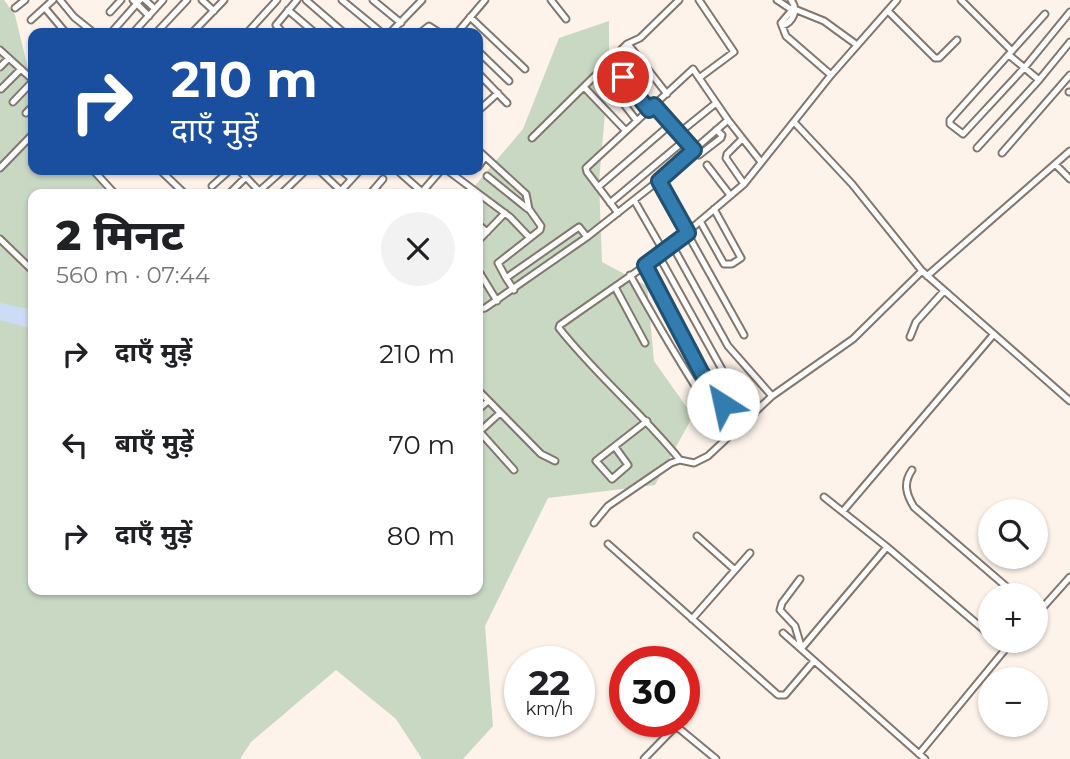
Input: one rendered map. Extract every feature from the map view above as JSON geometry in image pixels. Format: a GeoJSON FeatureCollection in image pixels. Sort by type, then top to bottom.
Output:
{"type":"FeatureCollection","features":[{"type":"Feature","properties":{"kind":"street"},"geometry":{"type":"LineString","coordinates":[[15,8],[25,0]]}},
{"type":"Feature","properties":{"kind":"street"},"geometry":{"type":"LineString","coordinates":[[31,20],[53,0]]}},
{"type":"Feature","properties":{"kind":"street"},"geometry":{"type":"LineString","coordinates":[[60,0],[88,28]]}},
{"type":"Feature","properties":{"kind":"street"},"geometry":{"type":"LineString","coordinates":[[110,12],[121,0]]}},
{"type":"Feature","properties":{"kind":"street"},"geometry":{"type":"LineString","coordinates":[[138,28],[163,0]]}},
{"type":"Feature","properties":{"kind":"street"},"geometry":{"type":"LineString","coordinates":[[161,28],[187,0]]}},
{"type":"Feature","properties":{"kind":"street"},"geometry":{"type":"LineString","coordinates":[[202,0],[214,11]]}},
{"type":"Feature","properties":{"kind":"street"},"geometry":{"type":"LineString","coordinates":[[197,28],[224,0]]}},
{"type":"Feature","properties":{"kind":"street"},"geometry":{"type":"LineString","coordinates":[[252,28],[277,0]]}},
{"type":"Feature","properties":{"kind":"street"},"geometry":{"type":"LineString","coordinates":[[306,0],[338,28]]}},
{"type":"Feature","properties":{"kind":"street"},"geometry":{"type":"LineString","coordinates":[[342,0],[376,28]]}},
{"type":"Feature","properties":{"kind":"street"},"geometry":{"type":"LineString","coordinates":[[373,0],[401,23]]}},
{"type":"Feature","properties":{"kind":"street"},"geometry":{"type":"LineString","coordinates":[[396,28],[422,0]]}},
{"type":"Feature","properties":{"kind":"street"},"geometry":{"type":"LineString","coordinates":[[462,28],[485,0]]}},
{"type":"Feature","properties":{"kind":"street"},"geometry":{"type":"LineString","coordinates":[[551,0],[566,19]]}},
{"type":"Feature","properties":{"kind":"street"},"geometry":{"type":"LineString","coordinates":[[532,138],[598,72],[628,44],[640,38],[679,0]]}},
{"type":"Feature","properties":{"kind":"street"},"geometry":{"type":"LineString","coordinates":[[699,0],[734,52],[699,78]]}},
{"type":"Feature","properties":{"kind":"street"},"geometry":{"type":"LineString","coordinates":[[777,0],[834,26],[857,46]]}},
{"type":"Feature","properties":{"kind":"street"},"geometry":{"type":"LineString","coordinates":[[791,0],[794,8]]}},
{"type":"Feature","properties":{"kind":"street"},"geometry":{"type":"LineString","coordinates":[[897,0],[831,75],[744,184],[662,254],[561,323],[559,328],[574,346],[648,421],[680,460],[694,463],[703,460],[772,396],[853,339],[924,273],[1070,151]]}},
{"type":"Feature","properties":{"kind":"street"},"geometry":{"type":"LineString","coordinates":[[961,0],[1040,80]]}},
{"type":"Feature","properties":{"kind":"street"},"geometry":{"type":"LineString","coordinates":[[139,1],[155,9]]}},
{"type":"Feature","properties":{"kind":"street"},"geometry":{"type":"LineString","coordinates":[[139,1],[149,16]]}},
{"type":"Feature","properties":{"kind":"street"},"geometry":{"type":"LineString","coordinates":[[115,28],[139,1]]}},
{"type":"Feature","properties":{"kind":"street"},"geometry":{"type":"LineString","coordinates":[[279,28],[276,25],[293,1]]}},
{"type":"Feature","properties":{"kind":"street"},"geometry":{"type":"LineString","coordinates":[[45,8],[62,28]]}},
{"type":"Feature","properties":{"kind":"street"},"geometry":{"type":"LineString","coordinates":[[794,8],[781,23],[786,36],[831,75]]}},
{"type":"Feature","properties":{"kind":"street"},"geometry":{"type":"LineString","coordinates":[[288,10],[309,28]]}},
{"type":"Feature","properties":{"kind":"street"},"geometry":{"type":"LineString","coordinates":[[888,11],[935,58],[940,58],[957,40]]}},
{"type":"Feature","properties":{"kind":"street"},"geometry":{"type":"LineString","coordinates":[[1045,14],[950,120],[950,124],[965,135],[1070,12]]}},
{"type":"Feature","properties":{"kind":"street"},"geometry":{"type":"LineString","coordinates":[[470,17],[482,28]]}},
{"type":"Feature","properties":{"kind":"street"},"geometry":{"type":"LineString","coordinates":[[483,29],[525,69]]}},
{"type":"Feature","properties":{"kind":"street"},"geometry":{"type":"LineString","coordinates":[[977,148],[1040,80],[1070,42]]}},
{"type":"Feature","properties":{"kind":"street"},"geometry":{"type":"LineString","coordinates":[[628,44],[667,94]]}},
{"type":"Feature","properties":{"kind":"street"},"geometry":{"type":"LineString","coordinates":[[0,50],[28,75]]}},
{"type":"Feature","properties":{"kind":"street"},"geometry":{"type":"LineString","coordinates":[[483,56],[509,81]]}},
{"type":"Feature","properties":{"kind":"street"},"geometry":{"type":"LineString","coordinates":[[0,67],[9,58]]}},
{"type":"Feature","properties":{"kind":"street"},"geometry":{"type":"LineString","coordinates":[[610,61],[694,150]]}},
{"type":"Feature","properties":{"kind":"street"},"geometry":{"type":"LineString","coordinates":[[1,89],[21,69]]}},
{"type":"Feature","properties":{"kind":"street"},"geometry":{"type":"LineString","coordinates":[[618,213],[586,168],[693,69],[761,162]]}},
{"type":"Feature","properties":{"kind":"street"},"geometry":{"type":"LineString","coordinates":[[598,72],[637,121]]}},
{"type":"Feature","properties":{"kind":"street"},"geometry":{"type":"LineString","coordinates":[[1002,153],[1070,75]]}},
{"type":"Feature","properties":{"kind":"street"},"geometry":{"type":"LineString","coordinates":[[483,77],[507,103]]}},
{"type":"Feature","properties":{"kind":"street"},"geometry":{"type":"LineString","coordinates":[[13,102],[28,86]]}},
{"type":"Feature","properties":{"kind":"street"},"geometry":{"type":"LineString","coordinates":[[584,87],[626,131]]}},
{"type":"Feature","properties":{"kind":"street"},"geometry":{"type":"LineString","coordinates":[[483,106],[498,93]]}},
{"type":"Feature","properties":{"kind":"street"},"geometry":{"type":"LineString","coordinates":[[678,133],[716,103]]}},
{"type":"Feature","properties":{"kind":"street"},"geometry":{"type":"LineString","coordinates":[[483,307],[497,301],[587,237],[659,181],[728,120]]}},
{"type":"Feature","properties":{"kind":"street"},"geometry":{"type":"LineString","coordinates":[[794,122],[852,184],[924,273],[1070,401]]}},
{"type":"Feature","properties":{"kind":"street"},"geometry":{"type":"LineString","coordinates":[[598,187],[671,124]]}},
{"type":"Feature","properties":{"kind":"street"},"geometry":{"type":"LineString","coordinates":[[0,168],[28,139]]}},
{"type":"Feature","properties":{"kind":"street"},"geometry":{"type":"LineString","coordinates":[[742,139],[726,158],[744,184]]}},
{"type":"Feature","properties":{"kind":"street"},"geometry":{"type":"LineString","coordinates":[[610,203],[685,140]]}},
{"type":"Feature","properties":{"kind":"street"},"geometry":{"type":"LineString","coordinates":[[483,160],[485,157],[527,195],[529,210]]}},
{"type":"Feature","properties":{"kind":"street"},"geometry":{"type":"LineString","coordinates":[[1055,164],[1070,179]]}},
{"type":"Feature","properties":{"kind":"street"},"geometry":{"type":"LineString","coordinates":[[707,165],[730,195]]}},
{"type":"Feature","properties":{"kind":"street"},"geometry":{"type":"LineString","coordinates":[[98,175],[110,189]]}},
{"type":"Feature","properties":{"kind":"street"},"geometry":{"type":"LineString","coordinates":[[165,175],[180,189]]}},
{"type":"Feature","properties":{"kind":"street"},"geometry":{"type":"LineString","coordinates":[[212,186],[224,175]]}},
{"type":"Feature","properties":{"kind":"street"},"geometry":{"type":"LineString","coordinates":[[263,189],[277,175]]}},
{"type":"Feature","properties":{"kind":"street"},"geometry":{"type":"LineString","coordinates":[[286,189],[301,175]]}},
{"type":"Feature","properties":{"kind":"street"},"geometry":{"type":"LineString","coordinates":[[323,175],[336,189]]}},
{"type":"Feature","properties":{"kind":"street"},"geometry":{"type":"LineString","coordinates":[[347,175],[352,179]]}},
{"type":"Feature","properties":{"kind":"street"},"geometry":{"type":"LineString","coordinates":[[343,189],[356,175]]}},
{"type":"Feature","properties":{"kind":"street"},"geometry":{"type":"LineString","coordinates":[[402,175],[417,189]]}},
{"type":"Feature","properties":{"kind":"street"},"geometry":{"type":"LineString","coordinates":[[424,189],[437,175]]}},
{"type":"Feature","properties":{"kind":"street"},"geometry":{"type":"LineString","coordinates":[[454,175],[473,189]]}},
{"type":"Feature","properties":{"kind":"street"},"geometry":{"type":"LineString","coordinates":[[234,189],[246,177],[256,189]]}},
{"type":"Feature","properties":{"kind":"street"},"geometry":{"type":"LineString","coordinates":[[487,177],[529,210],[541,228],[498,263],[514,289]]}},
{"type":"Feature","properties":{"kind":"street"},"geometry":{"type":"LineString","coordinates":[[374,189],[383,179]]}},
{"type":"Feature","properties":{"kind":"street"},"geometry":{"type":"LineString","coordinates":[[659,181],[744,335]]}},
{"type":"Feature","properties":{"kind":"street"},"geometry":{"type":"LineString","coordinates":[[483,197],[516,222],[530,238]]}},
{"type":"Feature","properties":{"kind":"street"},"geometry":{"type":"LineString","coordinates":[[634,200],[724,373],[755,413]]}},
{"type":"Feature","properties":{"kind":"street"},"geometry":{"type":"LineString","coordinates":[[700,221],[724,264],[732,264],[741,258],[714,209]]}},
{"type":"Feature","properties":{"kind":"street"},"geometry":{"type":"LineString","coordinates":[[483,236],[505,213]]}},
{"type":"Feature","properties":{"kind":"street"},"geometry":{"type":"LineString","coordinates":[[483,228],[487,232]]}},
{"type":"Feature","properties":{"kind":"street"},"geometry":{"type":"LineString","coordinates":[[506,278],[579,228],[587,237]]}},
{"type":"Feature","properties":{"kind":"street"},"geometry":{"type":"LineString","coordinates":[[0,239],[28,264]]}},
{"type":"Feature","properties":{"kind":"street"},"geometry":{"type":"LineString","coordinates":[[672,245],[729,346],[772,396]]}},
{"type":"Feature","properties":{"kind":"street"},"geometry":{"type":"LineString","coordinates":[[645,265],[708,382],[739,426]]}},
{"type":"Feature","properties":{"kind":"street"},"geometry":{"type":"LineString","coordinates":[[630,275],[669,346],[729,436]]}},
{"type":"Feature","properties":{"kind":"street"},"geometry":{"type":"LineString","coordinates":[[483,278],[497,301]]}},
{"type":"Feature","properties":{"kind":"street"},"geometry":{"type":"LineString","coordinates":[[615,287],[645,343]]}},
{"type":"Feature","properties":{"kind":"street"},"geometry":{"type":"LineString","coordinates":[[909,337],[916,322],[944,291]]}},
{"type":"Feature","properties":{"kind":"street"},"geometry":{"type":"LineString","coordinates":[[842,511],[994,334]]}},
{"type":"Feature","properties":{"kind":"street"},"geometry":{"type":"LineString","coordinates":[[708,382],[724,373]]}},
{"type":"Feature","properties":{"kind":"street"},"geometry":{"type":"LineString","coordinates":[[483,396],[541,454],[555,461]]}},
{"type":"Feature","properties":{"kind":"street"},"geometry":{"type":"LineString","coordinates":[[483,406],[488,401]]}},
{"type":"Feature","properties":{"kind":"street"},"geometry":{"type":"LineString","coordinates":[[483,429],[500,413]]}},
{"type":"Feature","properties":{"kind":"street"},"geometry":{"type":"LineString","coordinates":[[615,446],[628,465],[610,479],[596,461],[615,446],[648,421]]}},
{"type":"Feature","properties":{"kind":"street"},"geometry":{"type":"LineString","coordinates":[[483,437],[514,470]]}},
{"type":"Feature","properties":{"kind":"street"},"geometry":{"type":"LineString","coordinates":[[594,523],[608,506],[662,469],[680,460]]}},
{"type":"Feature","properties":{"kind":"street"},"geometry":{"type":"LineString","coordinates":[[912,470],[906,484],[914,507],[1002,583]]}},
{"type":"Feature","properties":{"kind":"street"},"geometry":{"type":"LineString","coordinates":[[824,497],[978,625]]}},
{"type":"Feature","properties":{"kind":"street"},"geometry":{"type":"LineString","coordinates":[[697,536],[735,570]]}},
{"type":"Feature","properties":{"kind":"street"},"geometry":{"type":"LineString","coordinates":[[608,544],[781,696],[785,695],[814,661]]}},
{"type":"Feature","properties":{"kind":"street"},"geometry":{"type":"LineString","coordinates":[[802,648],[887,547]]}},
{"type":"Feature","properties":{"kind":"street"},"geometry":{"type":"LineString","coordinates":[[691,619],[750,553]]}},
{"type":"Feature","properties":{"kind":"street"},"geometry":{"type":"LineString","coordinates":[[1048,602],[1070,577]]}},
{"type":"Feature","properties":{"kind":"street"},"geometry":{"type":"LineString","coordinates":[[800,579],[782,603],[780,610],[794,626],[798,643],[814,661],[925,759]]}},
{"type":"Feature","properties":{"kind":"street"},"geometry":{"type":"LineString","coordinates":[[783,633],[802,648]]}},
{"type":"Feature","properties":{"kind":"street"},"geometry":{"type":"LineString","coordinates":[[919,754],[1002,653]]}},
{"type":"Feature","properties":{"kind":"street"},"geometry":{"type":"LineString","coordinates":[[644,759],[672,727],[676,726],[716,759]]}},
{"type":"Feature","properties":{"kind":"green space"},"geometry":{"type":"Polygon","coordinates":[[[0,0],[4,0],[15,15],[28,68],[28,175],[94,175],[103,189],[28,189],[28,595],[483,595],[483,189],[472,189],[523,129],[559,38],[609,21],[609,69],[599,181],[602,262],[647,286],[654,361],[693,416],[655,485],[548,498],[485,626],[493,726],[463,759],[422,759],[396,719],[336,670],[251,742],[240,759],[0,759],[0,0]]]}},
{"type":"Feature","properties":{"kind":"water"},"geometry":{"type":"Polygon","coordinates":[[[0,303],[28,309],[28,328],[0,320],[0,303]]]}},
{"type":"Feature","properties":{"kind":"route"},"geometry":{"type":"LineString","coordinates":[[623,77],[649,110],[654,105],[694,150],[659,181],[688,233],[645,265],[701,372],[723,404]]}}]}
